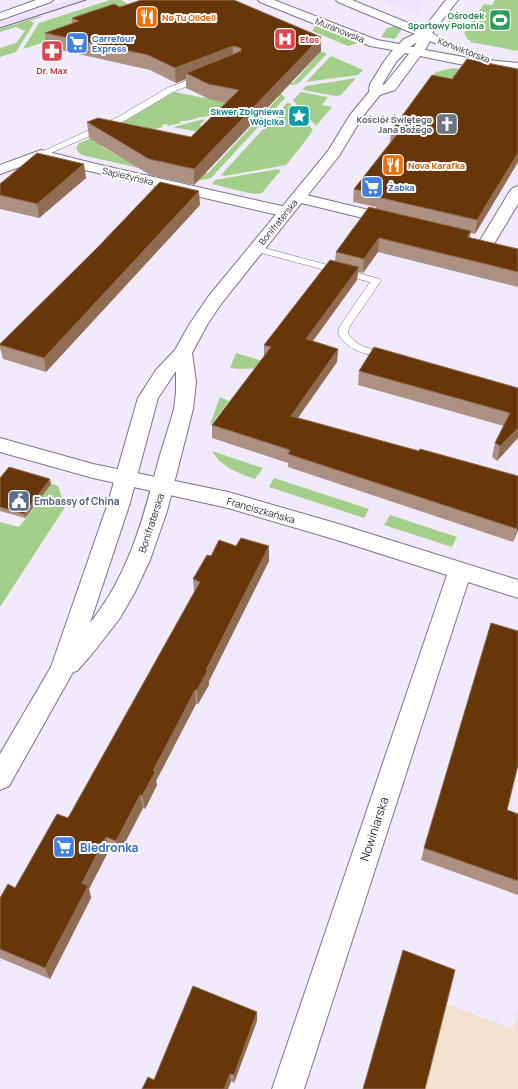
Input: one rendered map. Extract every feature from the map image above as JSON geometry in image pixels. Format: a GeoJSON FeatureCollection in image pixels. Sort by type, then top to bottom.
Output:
{"type":"FeatureCollection","features":[{"type":"Feature","properties":{"kind":"street"},"geometry":{"type":"LineString","coordinates":[[0,17],[47,0]]}},
{"type":"Feature","properties":{"kind":"street","name":"Muranowska"},"geometry":{"type":"LineString","coordinates":[[264,0],[362,40],[417,52]]}},
{"type":"Feature","properties":{"kind":"street"},"geometry":{"type":"LineString","coordinates":[[342,0],[425,34]]}},
{"type":"Feature","properties":{"kind":"street","name":"Bonifraterska"},"geometry":{"type":"LineString","coordinates":[[0,778],[62,670],[126,478],[148,398],[162,374],[183,353],[206,313],[334,153],[348,128],[375,92],[376,84],[391,60],[408,42],[425,34],[452,0]]}},
{"type":"Feature","properties":{"kind":"street","name":"Bonifraterska"},"geometry":{"type":"LineString","coordinates":[[375,92],[390,87],[423,44],[425,34]]}},
{"type":"Feature","properties":{"kind":"street","name":"Konwiktorska"},"geometry":{"type":"LineString","coordinates":[[425,34],[450,46],[504,65]]}},
{"type":"Feature","properties":{"kind":"street","name":"Konwiktorska"},"geometry":{"type":"LineString","coordinates":[[417,52],[469,62],[518,67]]}},
{"type":"Feature","properties":{"kind":"street"},"geometry":{"type":"LineString","coordinates":[[0,170],[41,154]]}},
{"type":"Feature","properties":{"kind":"street","name":"Sapieżyńska"},"geometry":{"type":"LineString","coordinates":[[41,154],[97,169],[286,212]]}},
{"type":"Feature","properties":{"kind":"street"},"geometry":{"type":"LineString","coordinates":[[486,242],[518,191]]}},
{"type":"Feature","properties":{"kind":"street"},"geometry":{"type":"LineString","coordinates":[[298,198],[404,223]]}},
{"type":"Feature","properties":{"kind":"street","name":"Bonifraterska"},"geometry":{"type":"LineString","coordinates":[[62,670],[96,633],[124,592],[148,538],[185,400],[186,378],[183,353]]}},
{"type":"Feature","properties":{"kind":"street","name":"Franciszkańska"},"geometry":{"type":"LineString","coordinates":[[0,446],[260,510],[518,589]]}},
{"type":"Feature","properties":{"kind":"street","name":"Nowiniarska"},"geometry":{"type":"LineString","coordinates":[[288,1089],[460,570]]}},
{"type":"Feature","properties":{"kind":"lane"},"geometry":{"type":"LineString","coordinates":[[41,154],[123,118],[170,90],[211,74]]}},
{"type":"Feature","properties":{"kind":"lane"},"geometry":{"type":"LineString","coordinates":[[257,249],[376,281],[345,326],[344,337],[351,344],[359,348],[402,360]]}},
{"type":"Feature","properties":{"kind":"shaded area"},"geometry":{"type":"Polygon","coordinates":[[[69,0],[90,0],[0,29],[0,22],[69,0]]]}},
{"type":"Feature","properties":{"kind":"shaded area"},"geometry":{"type":"Polygon","coordinates":[[[384,0],[424,0],[420,5],[420,9],[414,11],[384,0]]]}},
{"type":"Feature","properties":{"kind":"shaded area"},"geometry":{"type":"Polygon","coordinates":[[[446,1004],[513,1029],[518,1007],[518,1089],[425,1089],[446,1004]]]}},
{"type":"Feature","properties":{"kind":"green space"},"geometry":{"type":"Polygon","coordinates":[[[110,0],[121,0],[129,5],[60,37],[23,49],[39,23],[110,0]]]}},
{"type":"Feature","properties":{"kind":"green space","name":"Ośrodek Sportowy Polonia"},"geometry":{"type":"Polygon","coordinates":[[[495,0],[518,0],[518,51],[470,42],[471,40],[468,40],[464,33],[484,4],[492,5],[495,0]]]}},
{"type":"Feature","properties":{"kind":"green space"},"geometry":{"type":"Polygon","coordinates":[[[43,16],[30,21],[34,23],[16,52],[0,57],[0,48],[16,43],[25,31],[16,27],[0,32],[0,29],[43,16]]]}},
{"type":"Feature","properties":{"kind":"green space"},"geometry":{"type":"Polygon","coordinates":[[[316,25],[358,43],[348,46],[312,31],[316,25]]]}},
{"type":"Feature","properties":{"kind":"green space"},"geometry":{"type":"Polygon","coordinates":[[[395,26],[402,29],[395,39],[381,37],[387,28],[395,26]]]}},
{"type":"Feature","properties":{"kind":"green space"},"geometry":{"type":"Polygon","coordinates":[[[321,51],[327,54],[298,84],[283,86],[281,81],[293,83],[321,51]]]}},
{"type":"Feature","properties":{"kind":"green space"},"geometry":{"type":"Polygon","coordinates":[[[331,56],[363,70],[358,75],[306,82],[331,56]]]}},
{"type":"Feature","properties":{"kind":"green space"},"geometry":{"type":"Polygon","coordinates":[[[453,68],[461,69],[454,77],[444,79],[431,77],[436,72],[453,68]]]}},
{"type":"Feature","properties":{"kind":"green space"},"geometry":{"type":"Polygon","coordinates":[[[356,78],[341,95],[336,96],[302,90],[306,86],[356,78]]]}},
{"type":"Feature","properties":{"kind":"green space"},"geometry":{"type":"Polygon","coordinates":[[[253,91],[279,91],[285,98],[211,178],[197,181],[86,156],[80,154],[76,149],[79,143],[117,127],[126,135],[101,146],[120,157],[125,155],[208,173],[279,97],[253,91]]]}},
{"type":"Feature","properties":{"kind":"green space"},"geometry":{"type":"Polygon","coordinates":[[[174,92],[215,100],[218,97],[231,100],[217,114],[180,121],[181,123],[168,126],[167,124],[162,125],[163,127],[142,132],[120,124],[174,92]]]}},
{"type":"Feature","properties":{"kind":"green space"},"geometry":{"type":"Polygon","coordinates":[[[301,92],[328,97],[322,105],[332,107],[316,126],[293,100],[301,92]]]}},
{"type":"Feature","properties":{"kind":"green space"},"geometry":{"type":"Polygon","coordinates":[[[287,103],[290,103],[313,130],[286,165],[225,176],[221,175],[287,103]]]}},
{"type":"Feature","properties":{"kind":"green space"},"geometry":{"type":"Polygon","coordinates":[[[205,120],[200,125],[203,127],[199,132],[173,127],[205,120]]]}},
{"type":"Feature","properties":{"kind":"green space"},"geometry":{"type":"Polygon","coordinates":[[[278,169],[281,170],[262,193],[253,194],[212,184],[215,180],[278,169]]]}},
{"type":"Feature","properties":{"kind":"green space"},"geometry":{"type":"Polygon","coordinates":[[[236,353],[282,367],[241,369],[230,368],[236,353]]]}},
{"type":"Feature","properties":{"kind":"green space"},"geometry":{"type":"Polygon","coordinates":[[[220,397],[229,401],[209,427],[220,397]]]}},
{"type":"Feature","properties":{"kind":"green space"},"geometry":{"type":"Polygon","coordinates":[[[212,451],[263,468],[255,479],[226,466],[212,451]]]}},
{"type":"Feature","properties":{"kind":"green space"},"geometry":{"type":"Polygon","coordinates":[[[274,478],[369,509],[364,518],[269,487],[274,478]]]}},
{"type":"Feature","properties":{"kind":"green space"},"geometry":{"type":"Polygon","coordinates":[[[51,484],[58,486],[65,507],[0,607],[0,522],[19,527],[51,484]]]}},
{"type":"Feature","properties":{"kind":"green space"},"geometry":{"type":"Polygon","coordinates":[[[390,515],[457,537],[452,547],[384,525],[390,515]]]}},
{"type":"Feature","properties":{"kind":"building"},"geometry":{"type":"Polygon","coordinates":[[[141,0],[234,0],[321,37],[194,169],[149,159],[87,122],[98,118],[191,137],[239,90],[208,84],[186,73],[241,51],[241,48],[233,46],[175,68],[148,55],[45,33],[79,21],[72,18],[114,4],[120,7],[141,0]]]}},
{"type":"Feature","properties":{"kind":"building"},"geometry":{"type":"Polygon","coordinates":[[[467,59],[518,69],[518,153],[477,220],[377,197],[379,195],[354,189],[398,133],[391,131],[432,75],[452,79],[467,59]]]}},
{"type":"Feature","properties":{"kind":"building"},"geometry":{"type":"Polygon","coordinates":[[[37,153],[84,164],[37,204],[0,195],[0,184],[37,153]]]}},
{"type":"Feature","properties":{"kind":"building"},"geometry":{"type":"Polygon","coordinates":[[[160,182],[199,191],[44,358],[0,345],[97,248],[160,182]]]}},
{"type":"Feature","properties":{"kind":"building"},"geometry":{"type":"Polygon","coordinates":[[[369,207],[471,231],[467,237],[518,249],[518,272],[379,238],[364,259],[336,252],[369,207]]]}},
{"type":"Feature","properties":{"kind":"building"},"geometry":{"type":"Polygon","coordinates":[[[330,260],[359,267],[306,339],[338,349],[291,416],[518,476],[517,529],[288,454],[290,450],[212,425],[271,347],[264,345],[330,260]]]}},
{"type":"Feature","properties":{"kind":"building"},"geometry":{"type":"Polygon","coordinates":[[[374,347],[518,388],[518,428],[500,446],[495,443],[510,413],[359,371],[374,347]]]}},
{"type":"Feature","properties":{"kind":"building","name":"Embassy of China"},"geometry":{"type":"Polygon","coordinates":[[[9,467],[50,479],[24,514],[0,507],[0,478],[9,467]]]}},
{"type":"Feature","properties":{"kind":"building"},"geometry":{"type":"Polygon","coordinates":[[[241,538],[269,546],[206,670],[208,670],[197,690],[195,690],[153,771],[155,772],[142,796],[140,795],[116,841],[106,837],[82,883],[88,886],[45,968],[0,949],[0,898],[8,884],[15,888],[57,814],[68,818],[200,582],[193,579],[207,555],[211,556],[219,540],[236,546],[241,538]]]}},
{"type":"Feature","properties":{"kind":"building"},"geometry":{"type":"Polygon","coordinates":[[[491,623],[518,631],[518,765],[507,810],[518,814],[518,881],[424,848],[491,623]]]}},
{"type":"Feature","properties":{"kind":"building"},"geometry":{"type":"Polygon","coordinates":[[[403,950],[455,970],[425,1089],[363,1089],[403,950]]]}},
{"type":"Feature","properties":{"kind":"building"},"geometry":{"type":"Polygon","coordinates":[[[193,986],[257,1012],[234,1075],[230,1074],[224,1089],[142,1089],[148,1077],[154,1080],[193,986]]]}},
{"type":"Feature","properties":{"kind":"tram line"},"geometry":{"type":"LineString","coordinates":[[0,28],[86,0]]}},
{"type":"Feature","properties":{"kind":"place","name":"No Tu Olideli"},"geometry":{"type":"Point","coordinates":[147,17]}},
{"type":"Feature","properties":{"kind":"place","name":"Ośrodek Sportowy Polonia"},"geometry":{"type":"Point","coordinates":[500,20]}},
{"type":"Feature","properties":{"kind":"place","name":"Etos"},"geometry":{"type":"Point","coordinates":[285,39]}},
{"type":"Feature","properties":{"kind":"place","name":"Carrefour Express"},"geometry":{"type":"Point","coordinates":[77,43]}},
{"type":"Feature","properties":{"kind":"place","name":"Dr. Max"},"geometry":{"type":"Point","coordinates":[52,51]}},
{"type":"Feature","properties":{"kind":"place","name":"Skwer Zbigniewa Wójcika"},"geometry":{"type":"Point","coordinates":[299,116]}},
{"type":"Feature","properties":{"kind":"place","name":"Kościół Świętego Jana Bożego"},"geometry":{"type":"Point","coordinates":[447,124]}},
{"type":"Feature","properties":{"kind":"place","name":"Nova Karafka"},"geometry":{"type":"Point","coordinates":[393,165]}},
{"type":"Feature","properties":{"kind":"place","name":"Żabka"},"geometry":{"type":"Point","coordinates":[372,187]}},
{"type":"Feature","properties":{"kind":"place","name":"Embassy of China"},"geometry":{"type":"Point","coordinates":[19,501]}},
{"type":"Feature","properties":{"kind":"place","name":"Biedronka"},"geometry":{"type":"Point","coordinates":[64,847]}}]}
